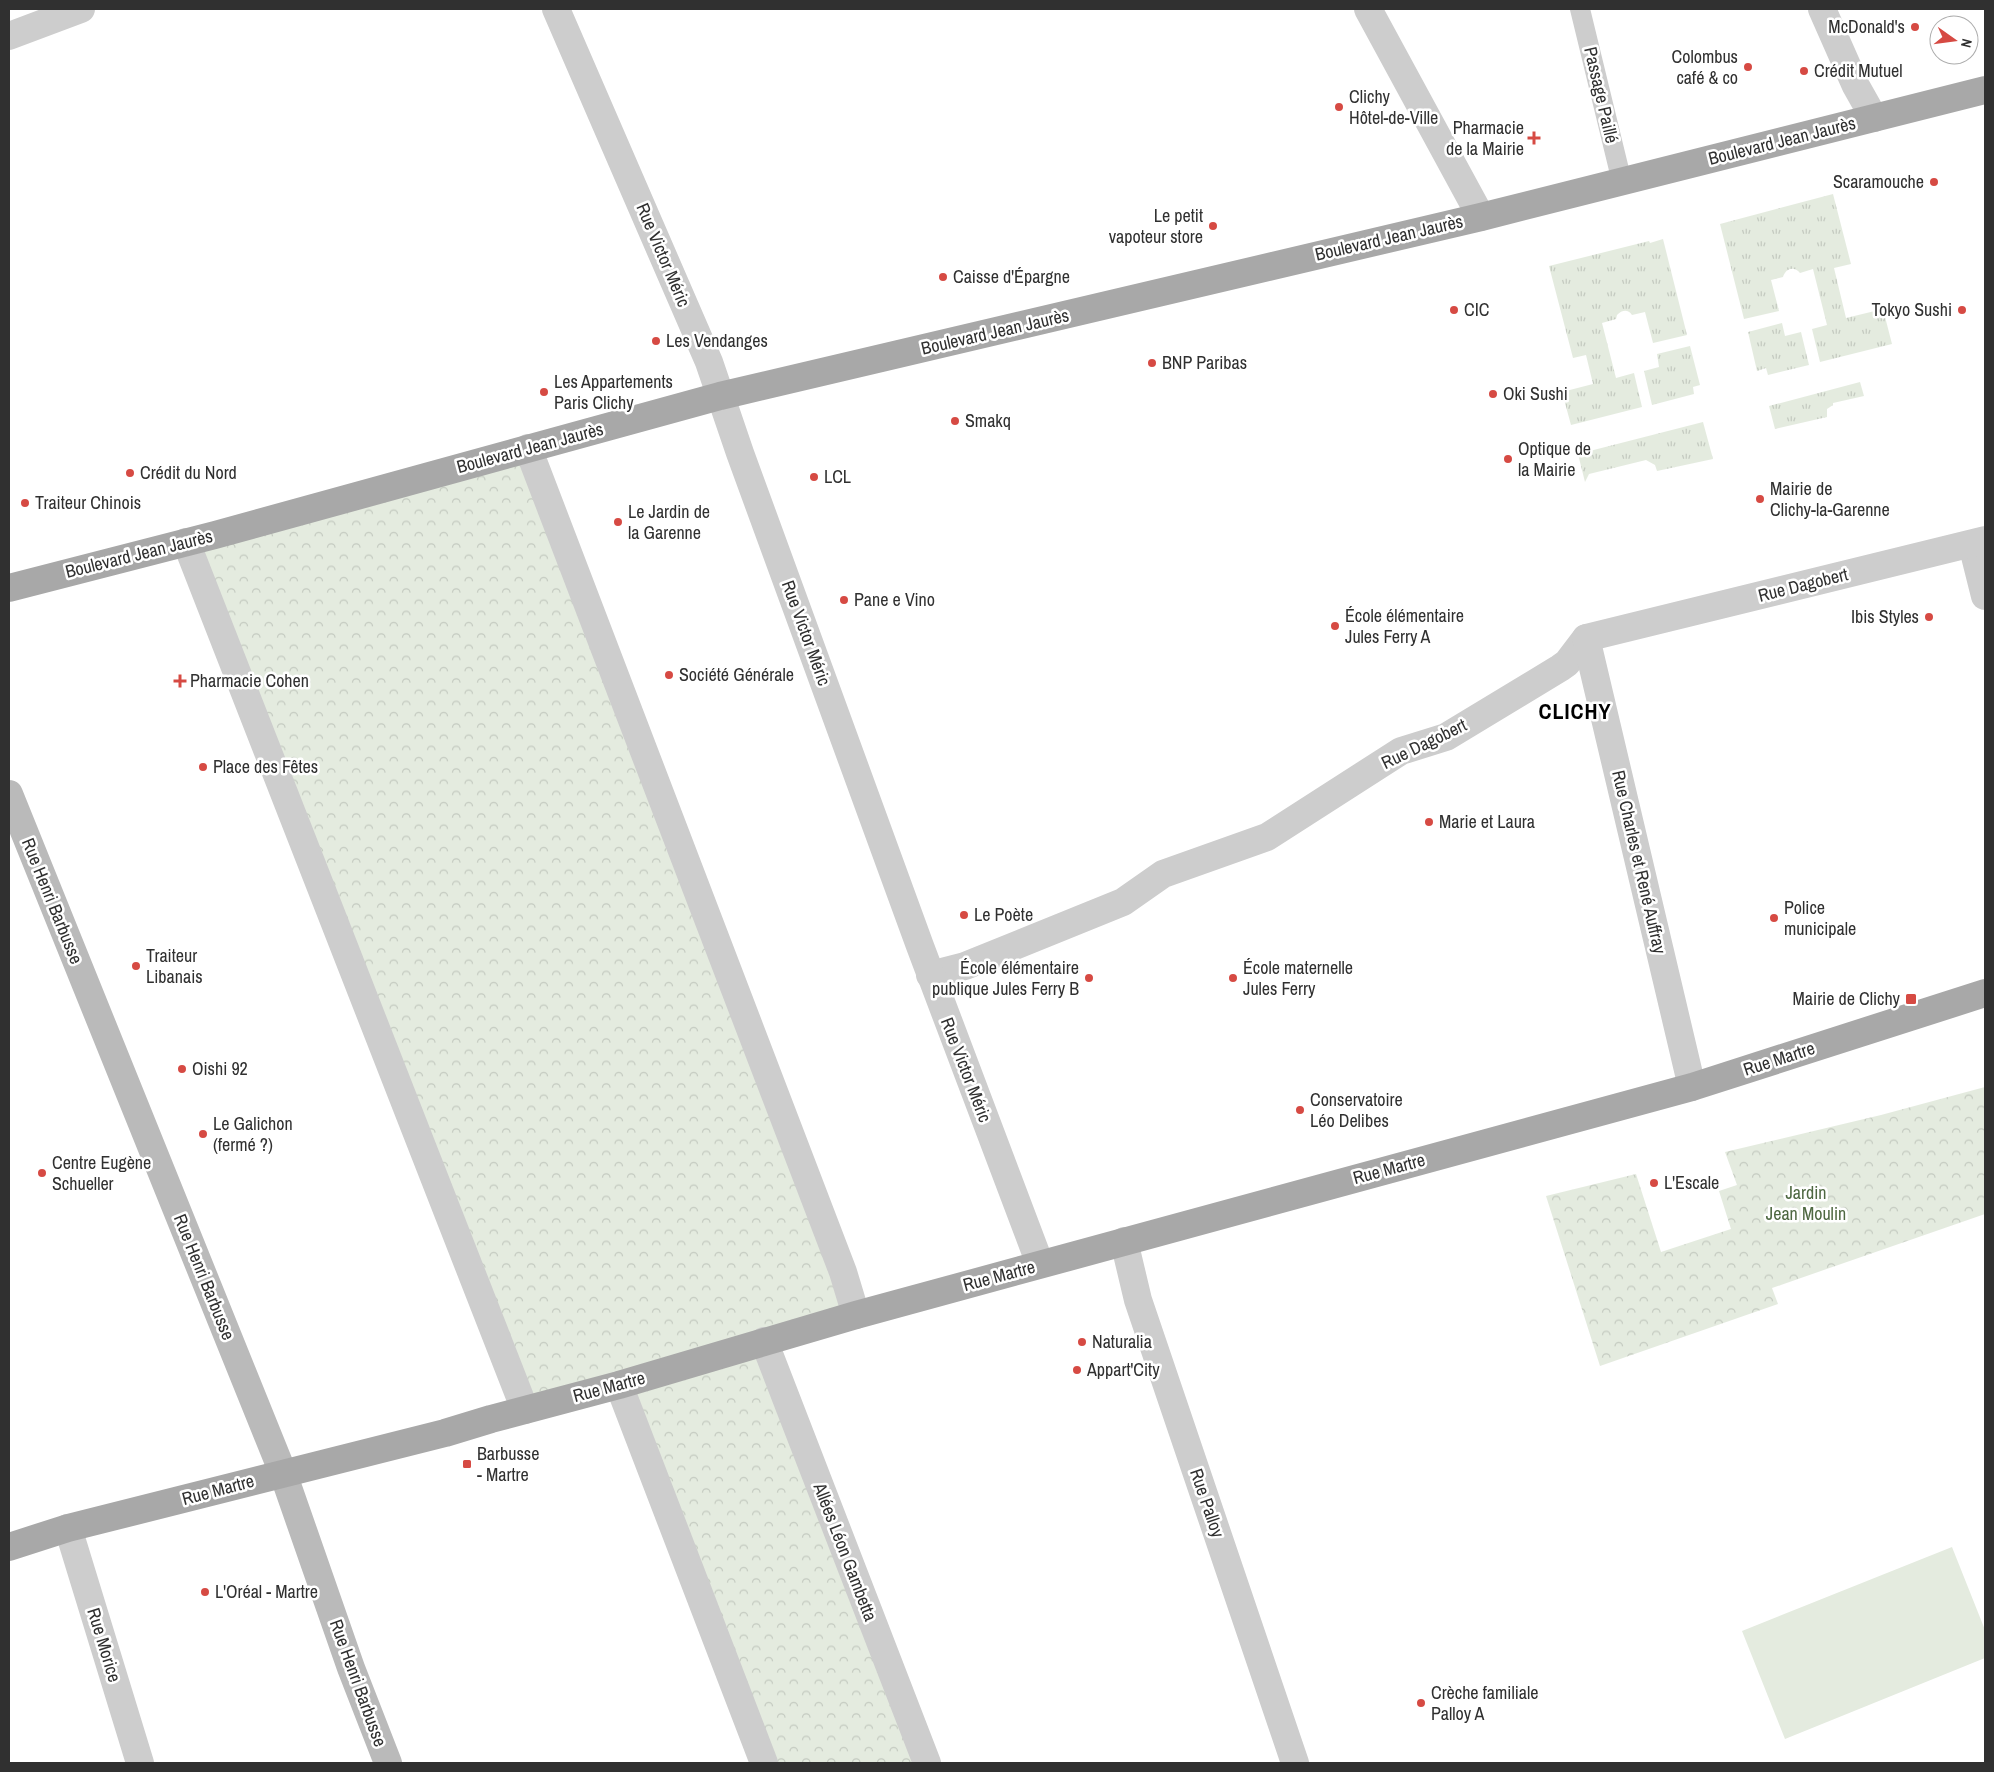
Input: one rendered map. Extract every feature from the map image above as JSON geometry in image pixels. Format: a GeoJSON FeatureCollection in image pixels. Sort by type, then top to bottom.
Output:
{"type":"FeatureCollection","features":[{"type":"Feature","properties":{"kind":"main road","name":"Boulevard Jean Jaurès"},"geometry":{"type":"LineString","coordinates":[[9,588],[186,542],[720,396],[1622,182],[1985,90]]}},
{"type":"Feature","properties":{"kind":"main road","name":"Rue Henri Barbusse"},"geometry":{"type":"LineString","coordinates":[[9,794],[283,1472],[351,1668],[388,1763]]}},
{"type":"Feature","properties":{"kind":"main road","name":"Rue Martre"},"geometry":{"type":"LineString","coordinates":[[9,1547],[68,1528],[203,1495],[283,1472],[445,1433],[619,1385],[856,1315],[1692,1087],[1985,993]]}},
{"type":"Feature","properties":{"kind":"street"},"geometry":{"type":"LineString","coordinates":[[9,36],[81,9]]}},
{"type":"Feature","properties":{"kind":"street","name":"Rue Victor Méric"},"geometry":{"type":"LineString","coordinates":[[556,9],[709,362],[930,974],[1040,1264]]}},
{"type":"Feature","properties":{"kind":"street"},"geometry":{"type":"LineString","coordinates":[[1368,9],[1481,216]]}},
{"type":"Feature","properties":{"kind":"street"},"geometry":{"type":"LineString","coordinates":[[1822,9],[1856,86],[1874,118]]}},
{"type":"Feature","properties":{"kind":"street"},"geometry":{"type":"LineString","coordinates":[[528,448],[843,1272],[856,1315]]}},
{"type":"Feature","properties":{"kind":"street"},"geometry":{"type":"LineString","coordinates":[[186,542],[525,1410]]}},
{"type":"Feature","properties":{"kind":"street"},"geometry":{"type":"LineString","coordinates":[[1979,542],[1985,596]]}},
{"type":"Feature","properties":{"kind":"street","name":"Rue Dagobert"},"geometry":{"type":"LineString","coordinates":[[930,974],[965,966],[1123,902],[1163,874],[1267,837],[1401,751],[1446,737],[1560,668],[1586,638],[1979,542]]}},
{"type":"Feature","properties":{"kind":"street","name":"Rue Charles et René Auffray"},"geometry":{"type":"LineString","coordinates":[[1586,638],[1692,1087]]}},
{"type":"Feature","properties":{"kind":"street","name":"Rue Palloy"},"geometry":{"type":"LineString","coordinates":[[1124,1241],[1138,1300],[1295,1763]]}},
{"type":"Feature","properties":{"kind":"street","name":"Allées Léon Gambetta"},"geometry":{"type":"LineString","coordinates":[[764,1341],[927,1763]]}},
{"type":"Feature","properties":{"kind":"street"},"geometry":{"type":"LineString","coordinates":[[619,1385],[764,1763]]}},
{"type":"Feature","properties":{"kind":"street","name":"Rue Morice"},"geometry":{"type":"LineString","coordinates":[[68,1528],[140,1763]]}},
{"type":"Feature","properties":{"kind":"lane","name":"Passage Paillé"},"geometry":{"type":"LineString","coordinates":[[1580,9],[1622,182]]}},
{"type":"Feature","properties":{"kind":"green space"},"geometry":{"type":"Polygon","coordinates":[[[1833,194],[1851,264],[1834,268],[1846,318],[1883,309],[1892,344],[1820,362],[1812,329],[1827,325],[1813,269],[1800,273],[1795,269],[1790,269],[1783,277],[1771,280],[1779,311],[1744,319],[1720,224],[1833,194]]]}},
{"type":"Feature","properties":{"kind":"green space"},"geometry":{"type":"Polygon","coordinates":[[[1663,239],[1687,335],[1653,343],[1645,312],[1632,315],[1627,311],[1623,311],[1617,315],[1616,319],[1602,323],[1616,378],[1634,373],[1642,407],[1571,425],[1562,392],[1593,384],[1586,355],[1573,358],[1549,266],[1663,239]]]}},
{"type":"Feature","properties":{"kind":"green space"},"geometry":{"type":"Polygon","coordinates":[[[1782,323],[1785,336],[1801,332],[1809,365],[1768,375],[1766,368],[1757,371],[1748,332],[1782,323]]]}},
{"type":"Feature","properties":{"kind":"green space"},"geometry":{"type":"Polygon","coordinates":[[[1690,346],[1700,385],[1693,387],[1694,394],[1652,405],[1644,371],[1659,367],[1657,354],[1690,346]]]}},
{"type":"Feature","properties":{"kind":"green space"},"geometry":{"type":"Polygon","coordinates":[[[1860,382],[1864,396],[1833,403],[1827,409],[1827,417],[1775,429],[1769,406],[1860,382]]]}},
{"type":"Feature","properties":{"kind":"green space"},"geometry":{"type":"Polygon","coordinates":[[[1703,422],[1713,459],[1657,471],[1655,465],[1646,460],[1589,474],[1585,482],[1578,454],[1703,422]]]}},
{"type":"Feature","properties":{"kind":"green space"},"geometry":{"type":"Polygon","coordinates":[[[528,448],[856,1315],[765,1341],[927,1763],[764,1763],[619,1386],[525,1410],[186,542],[528,448]]]}},
{"type":"Feature","properties":{"kind":"green space","name":"Jardin Jean Moulin"},"geometry":{"type":"Polygon","coordinates":[[[1985,1087],[1985,1214],[1772,1288],[1778,1304],[1600,1366],[1546,1196],[1636,1174],[1661,1252],[1731,1229],[1719,1191],[1737,1185],[1725,1152],[1881,1115],[1985,1087]]]}},
{"type":"Feature","properties":{"kind":"green space"},"geometry":{"type":"Polygon","coordinates":[[[1952,1547],[1985,1630],[1985,1658],[1785,1739],[1742,1631],[1952,1547]]]}},
{"type":"Feature","properties":{"kind":"place","name":"McDonald's"},"geometry":{"type":"Point","coordinates":[1915,27]}},
{"type":"Feature","properties":{"kind":"place","name":"Colombus café & co"},"geometry":{"type":"Point","coordinates":[1748,67]}},
{"type":"Feature","properties":{"kind":"place","name":"Crédit Mutuel"},"geometry":{"type":"Point","coordinates":[1804,71]}},
{"type":"Feature","properties":{"kind":"place","name":"Clichy Hôtel-de-Ville"},"geometry":{"type":"Point","coordinates":[1339,107]}},
{"type":"Feature","properties":{"kind":"place","name":"Pharmacie de la Mairie"},"geometry":{"type":"Point","coordinates":[1534,138]}},
{"type":"Feature","properties":{"kind":"place","name":"Scaramouche"},"geometry":{"type":"Point","coordinates":[1934,182]}},
{"type":"Feature","properties":{"kind":"place","name":"Le petit vapoteur store"},"geometry":{"type":"Point","coordinates":[1213,226]}},
{"type":"Feature","properties":{"kind":"place","name":"Caisse d'Épargne"},"geometry":{"type":"Point","coordinates":[943,277]}},
{"type":"Feature","properties":{"kind":"place","name":"CIC"},"geometry":{"type":"Point","coordinates":[1454,310]}},
{"type":"Feature","properties":{"kind":"place","name":"Tokyo Sushi"},"geometry":{"type":"Point","coordinates":[1962,310]}},
{"type":"Feature","properties":{"kind":"place","name":"Les Vendanges"},"geometry":{"type":"Point","coordinates":[656,341]}},
{"type":"Feature","properties":{"kind":"place","name":"BNP Paribas"},"geometry":{"type":"Point","coordinates":[1152,363]}},
{"type":"Feature","properties":{"kind":"place","name":"Les Appartements Paris Clichy"},"geometry":{"type":"Point","coordinates":[544,392]}},
{"type":"Feature","properties":{"kind":"place","name":"Oki Sushi"},"geometry":{"type":"Point","coordinates":[1493,394]}},
{"type":"Feature","properties":{"kind":"place","name":"Smakq"},"geometry":{"type":"Point","coordinates":[955,421]}},
{"type":"Feature","properties":{"kind":"place","name":"Optique de la Mairie"},"geometry":{"type":"Point","coordinates":[1508,459]}},
{"type":"Feature","properties":{"kind":"place","name":"Crédit du Nord"},"geometry":{"type":"Point","coordinates":[130,473]}},
{"type":"Feature","properties":{"kind":"place","name":"LCL"},"geometry":{"type":"Point","coordinates":[814,477]}},
{"type":"Feature","properties":{"kind":"place","name":"Mairie de Clichy-la-Garenne"},"geometry":{"type":"Point","coordinates":[1760,499]}},
{"type":"Feature","properties":{"kind":"place","name":"Traiteur Chinois"},"geometry":{"type":"Point","coordinates":[25,503]}},
{"type":"Feature","properties":{"kind":"place","name":"Le Jardin de la Garenne"},"geometry":{"type":"Point","coordinates":[618,522]}},
{"type":"Feature","properties":{"kind":"place","name":"Pane e Vino"},"geometry":{"type":"Point","coordinates":[844,600]}},
{"type":"Feature","properties":{"kind":"place","name":"Ibis Styles"},"geometry":{"type":"Point","coordinates":[1929,617]}},
{"type":"Feature","properties":{"kind":"place","name":"École élémentaire Jules Ferry A"},"geometry":{"type":"Point","coordinates":[1335,626]}},
{"type":"Feature","properties":{"kind":"place","name":"Société Générale"},"geometry":{"type":"Point","coordinates":[669,675]}},
{"type":"Feature","properties":{"kind":"place","name":"Pharmacie Cohen"},"geometry":{"type":"Point","coordinates":[180,681]}},
{"type":"Feature","properties":{"kind":"place","name":"Place des Fêtes"},"geometry":{"type":"Point","coordinates":[203,767]}},
{"type":"Feature","properties":{"kind":"place","name":"Marie et Laura"},"geometry":{"type":"Point","coordinates":[1429,822]}},
{"type":"Feature","properties":{"kind":"place","name":"Le Poète"},"geometry":{"type":"Point","coordinates":[964,915]}},
{"type":"Feature","properties":{"kind":"place","name":"Police municipale"},"geometry":{"type":"Point","coordinates":[1774,918]}},
{"type":"Feature","properties":{"kind":"place","name":"Traiteur Libanais"},"geometry":{"type":"Point","coordinates":[136,966]}},
{"type":"Feature","properties":{"kind":"place","name":"École élémentaire publique Jules Ferry B"},"geometry":{"type":"Point","coordinates":[1089,978]}},
{"type":"Feature","properties":{"kind":"place","name":"École maternelle Jules Ferry"},"geometry":{"type":"Point","coordinates":[1233,978]}},
{"type":"Feature","properties":{"kind":"place","name":"Mairie de Clichy"},"geometry":{"type":"Point","coordinates":[1911,999]}},
{"type":"Feature","properties":{"kind":"place","name":"Oishi 92"},"geometry":{"type":"Point","coordinates":[182,1069]}},
{"type":"Feature","properties":{"kind":"place","name":"Conservatoire Léo Delibes"},"geometry":{"type":"Point","coordinates":[1300,1110]}},
{"type":"Feature","properties":{"kind":"place","name":"Le Galichon (fermé ?)"},"geometry":{"type":"Point","coordinates":[203,1134]}},
{"type":"Feature","properties":{"kind":"place","name":"Centre Eugène Schueller"},"geometry":{"type":"Point","coordinates":[42,1173]}},
{"type":"Feature","properties":{"kind":"place","name":"L'Escale"},"geometry":{"type":"Point","coordinates":[1654,1183]}},
{"type":"Feature","properties":{"kind":"place","name":"Naturalia"},"geometry":{"type":"Point","coordinates":[1082,1342]}},
{"type":"Feature","properties":{"kind":"place","name":"Appart'City"},"geometry":{"type":"Point","coordinates":[1077,1370]}},
{"type":"Feature","properties":{"kind":"place","name":"Barbusse - Martre"},"geometry":{"type":"Point","coordinates":[467,1464]}},
{"type":"Feature","properties":{"kind":"place","name":"L'Oréal - Martre"},"geometry":{"type":"Point","coordinates":[205,1592]}},
{"type":"Feature","properties":{"kind":"place","name":"Crèche familiale Palloy A"},"geometry":{"type":"Point","coordinates":[1421,1703]}},
{"type":"Feature","properties":{"kind":"district","name":"CLICHY"},"geometry":{"type":"Point","coordinates":[1575,711]}}]}
